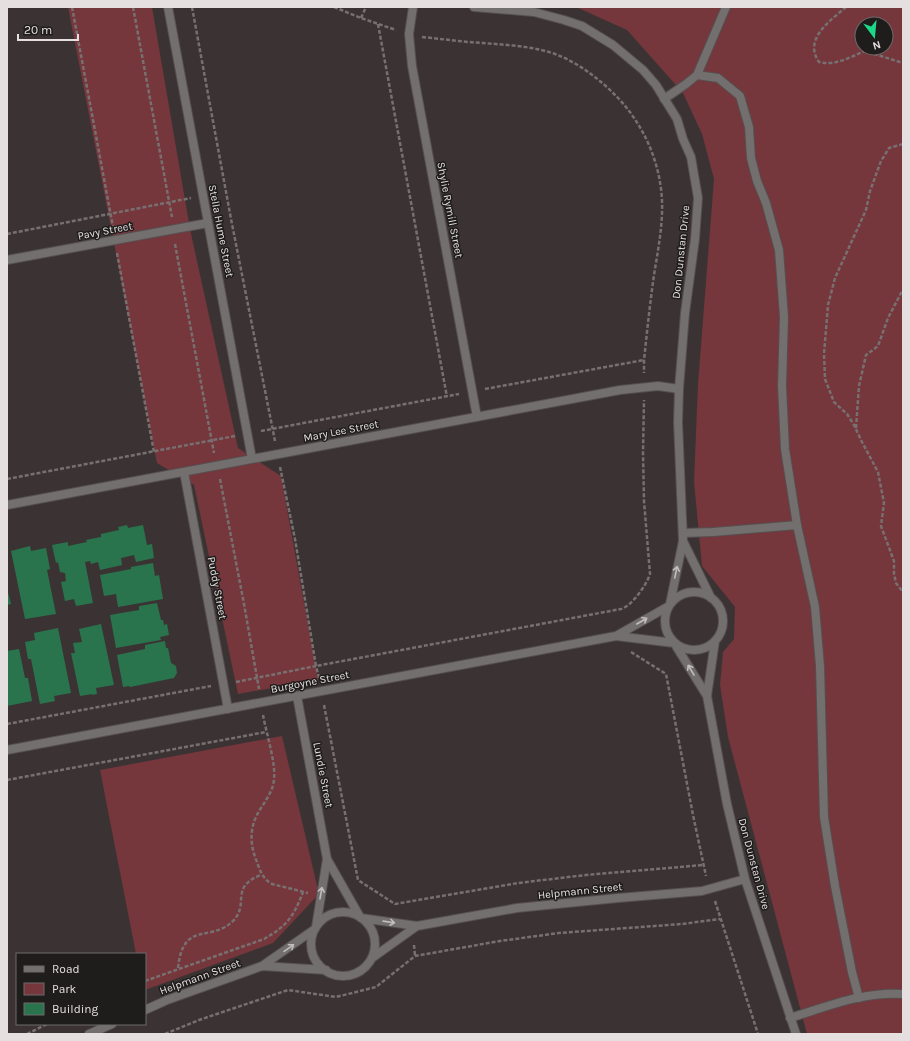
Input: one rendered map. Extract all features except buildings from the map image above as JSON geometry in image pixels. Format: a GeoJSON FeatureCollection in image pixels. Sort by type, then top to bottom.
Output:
{"type":"FeatureCollection","features":[{"type":"Feature","properties":{"kind":"street","name":"Stella Hume Street"},"geometry":{"type":"LineString","coordinates":[[168,7],[252,459]]}},
{"type":"Feature","properties":{"kind":"street","name":"Shylie Rymill Street"},"geometry":{"type":"LineString","coordinates":[[413,7],[409,34],[412,66],[477,417]]}},
{"type":"Feature","properties":{"kind":"street","name":"Don Dunstan Drive"},"geometry":{"type":"LineString","coordinates":[[474,7],[534,12],[564,20],[582,26],[613,45],[643,70],[656,85],[677,119],[683,139],[692,157],[698,198],[695,239],[685,313],[678,422],[683,537],[669,605]]}},
{"type":"Feature","properties":{"kind":"street"},"geometry":{"type":"LineString","coordinates":[[664,99],[697,75],[726,7]]}},
{"type":"Feature","properties":{"kind":"street"},"geometry":{"type":"LineString","coordinates":[[697,75],[718,78],[740,96],[749,127],[751,158],[756,182],[766,203],[779,250],[784,317],[782,386],[785,449],[797,525],[815,607],[820,666],[824,817],[835,886],[852,972],[859,998]]}},
{"type":"Feature","properties":{"kind":"street","name":"Pavy Street"},"geometry":{"type":"LineString","coordinates":[[7,260],[208,223]]}},
{"type":"Feature","properties":{"kind":"street","name":"Mary Lee Street"},"geometry":{"type":"LineString","coordinates":[[7,505],[632,389],[658,386],[679,389]]}},
{"type":"Feature","properties":{"kind":"street","name":"Puddy Street"},"geometry":{"type":"LineString","coordinates":[[184,472],[228,709]]}},
{"type":"Feature","properties":{"kind":"street"},"geometry":{"type":"LineString","coordinates":[[683,537],[713,532],[797,525]]}},
{"type":"Feature","properties":{"kind":"street","name":"Don Dunstan Drive"},"geometry":{"type":"LineString","coordinates":[[683,537],[711,598]]}},
{"type":"Feature","properties":{"kind":"street"},"geometry":{"type":"LineString","coordinates":[[693,592],[711,598],[717,603],[723,618],[722,627],[715,641],[708,647],[691,651],[683,649],[675,644],[665,630],[665,614],[669,605],[680,596],[693,592]]}},
{"type":"Feature","properties":{"kind":"street","name":"Burgoyne Street"},"geometry":{"type":"LineString","coordinates":[[7,750],[616,636],[669,605]]}},
{"type":"Feature","properties":{"kind":"street","name":"Burgoyne Street"},"geometry":{"type":"LineString","coordinates":[[616,636],[675,644]]}},
{"type":"Feature","properties":{"kind":"street","name":"Don Dunstan Drive"},"geometry":{"type":"LineString","coordinates":[[706,696],[715,641]]}},
{"type":"Feature","properties":{"kind":"street","name":"Don Dunstan Drive"},"geometry":{"type":"LineString","coordinates":[[675,644],[706,696],[727,804],[745,879],[796,1034]]}},
{"type":"Feature","properties":{"kind":"street","name":"Lundie Street"},"geometry":{"type":"LineString","coordinates":[[297,696],[327,859],[361,917]]}},
{"type":"Feature","properties":{"kind":"street","name":"Lundie Street"},"geometry":{"type":"LineString","coordinates":[[315,928],[327,859]]}},
{"type":"Feature","properties":{"kind":"street","name":"Helpmann Street"},"geometry":{"type":"LineString","coordinates":[[361,917],[417,926],[517,908],[702,891],[745,879]]}},
{"type":"Feature","properties":{"kind":"street"},"geometry":{"type":"LineString","coordinates":[[344,912],[361,917],[367,922],[374,936],[375,943],[372,958],[360,971],[351,975],[334,974],[326,970],[315,959],[313,952],[312,936],[315,928],[321,921],[336,913],[344,912]]}},
{"type":"Feature","properties":{"kind":"street","name":"Helpmann Street"},"geometry":{"type":"LineString","coordinates":[[372,958],[417,926]]}},
{"type":"Feature","properties":{"kind":"street","name":"Helpmann Street"},"geometry":{"type":"LineString","coordinates":[[146,1010],[168,1000],[262,966],[315,928]]}},
{"type":"Feature","properties":{"kind":"street","name":"Helpmann Street"},"geometry":{"type":"LineString","coordinates":[[262,966],[326,970]]}},
{"type":"Feature","properties":{"kind":"street"},"geometry":{"type":"LineString","coordinates":[[790,1018],[852,998],[896,993],[903,994]]}},
{"type":"Feature","properties":{"kind":"street"},"geometry":{"type":"LineString","coordinates":[[89,1034],[110,1025]]}},
{"type":"Feature","properties":{"kind":"path"},"geometry":{"type":"LineString","coordinates":[[133,7],[212,441],[243,597],[275,778],[268,798],[256,818],[252,833],[252,850],[261,874],[267,881],[272,884],[303,892],[321,894]]}},
{"type":"Feature","properties":{"kind":"path"},"geometry":{"type":"LineString","coordinates":[[192,7],[231,220]]}},
{"type":"Feature","properties":{"kind":"path"},"geometry":{"type":"LineString","coordinates":[[361,18],[366,7]]}},
{"type":"Feature","properties":{"kind":"path"},"geometry":{"type":"LineString","coordinates":[[846,7],[825,26],[817,38],[813,48],[819,62],[828,64],[842,61],[865,51],[903,63]]}},
{"type":"Feature","properties":{"kind":"path"},"geometry":{"type":"LineString","coordinates":[[378,24],[447,397]]}},
{"type":"Feature","properties":{"kind":"path"},"geometry":{"type":"LineString","coordinates":[[903,144],[888,148],[881,161],[870,191],[866,210],[835,278],[828,305],[824,354],[825,379],[834,402],[847,414],[854,425],[878,472],[884,502],[881,526],[894,561],[896,583],[902,591],[903,590]]}},
{"type":"Feature","properties":{"kind":"path"},"geometry":{"type":"LineString","coordinates":[[7,234],[203,196]]}},
{"type":"Feature","properties":{"kind":"path"},"geometry":{"type":"LineString","coordinates":[[856,430],[859,386],[866,355],[878,346],[888,318],[903,291]]}},
{"type":"Feature","properties":{"kind":"path"},"geometry":{"type":"LineString","coordinates":[[7,479],[644,360]]}},
{"type":"Feature","properties":{"kind":"path"},"geometry":{"type":"LineString","coordinates":[[627,638],[632,654],[666,674],[703,865],[758,1034]]}},
{"type":"Feature","properties":{"kind":"path"},"geometry":{"type":"LineString","coordinates":[[7,724],[316,666],[358,880],[395,904],[518,883],[586,875],[703,865]]}},
{"type":"Feature","properties":{"kind":"path"},"geometry":{"type":"LineString","coordinates":[[7,780],[266,732]]}},
{"type":"Feature","properties":{"kind":"path"},"geometry":{"type":"LineString","coordinates":[[178,968],[179,956],[188,941],[195,935],[222,928],[234,920],[240,908],[242,892],[245,884],[251,878],[261,874]]}},
{"type":"Feature","properties":{"kind":"path"},"geometry":{"type":"LineString","coordinates":[[345,890],[363,884]]}},
{"type":"Feature","properties":{"kind":"path"},"geometry":{"type":"LineString","coordinates":[[146,980],[264,939],[280,930],[287,923],[298,906],[303,892]]}},
{"type":"Feature","properties":{"kind":"path"},"geometry":{"type":"LineString","coordinates":[[165,1034],[199,1020],[288,990],[336,997],[376,987],[415,956],[500,941],[559,933],[682,924],[720,919]]}},
{"type":"Feature","properties":{"kind":"path"},"geometry":{"type":"LineString","coordinates":[[27,1034],[45,1025]]}},
{"type":"Feature","properties":{"kind":"green space"},"geometry":{"type":"Polygon","coordinates":[[[68,7],[152,7],[190,229],[238,448],[281,476],[318,680],[238,694],[194,485],[157,463],[68,7]]]}},
{"type":"Feature","properties":{"kind":"green space"},"geometry":{"type":"Polygon","coordinates":[[[576,7],[903,7],[903,1034],[807,1034],[728,737],[720,685],[723,652],[734,639],[735,607],[702,566],[694,482],[698,384],[714,179],[702,134],[683,93],[627,30],[576,7]]]}},
{"type":"Feature","properties":{"kind":"green space"},"geometry":{"type":"Polygon","coordinates":[[[282,736],[319,894],[273,943],[146,990],[146,953],[136,953],[100,770],[282,736]]]}}]}
